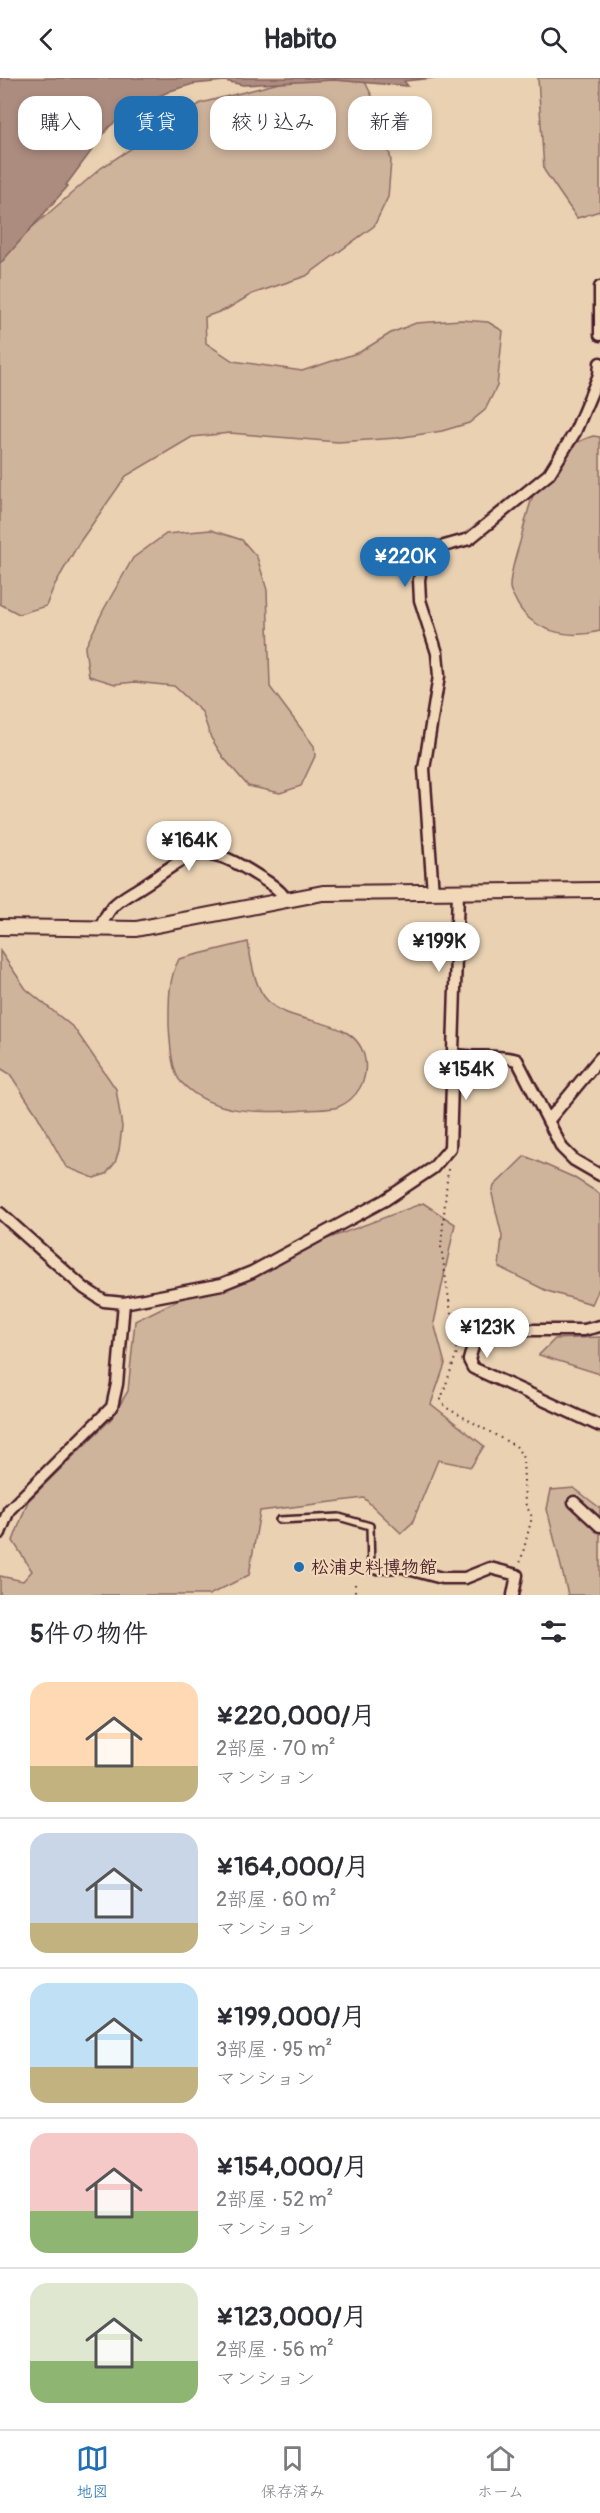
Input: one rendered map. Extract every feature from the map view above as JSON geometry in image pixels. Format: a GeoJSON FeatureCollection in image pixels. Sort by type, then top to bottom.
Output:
{"type":"FeatureCollection","features":[{"type":"Feature","properties":{"kind":"street"},"geometry":{"type":"LineString","coordinates":[[600,286],[600,335]]}},
{"type":"Feature","properties":{"kind":"street"},"geometry":{"type":"LineString","coordinates":[[433,893],[424,769],[439,676],[437,653],[420,600],[419,580],[423,557],[430,550],[469,539],[549,474],[575,432],[599,375],[600,363]]}},
{"type":"Feature","properties":{"kind":"street"},"geometry":{"type":"LineString","coordinates":[[100,929],[107,910],[196,853],[214,852],[225,855],[279,889],[286,899]]}},
{"type":"Feature","properties":{"kind":"street"},"geometry":{"type":"LineString","coordinates":[[0,927],[136,929],[322,893],[600,890]]}},
{"type":"Feature","properties":{"kind":"street"},"geometry":{"type":"LineString","coordinates":[[0,1213],[84,1288],[105,1301],[124,1303],[222,1284],[252,1272],[385,1200],[433,1168],[450,1148],[458,892]]}},
{"type":"Feature","properties":{"kind":"street"},"geometry":{"type":"LineString","coordinates":[[453,1054],[470,1058],[503,1056],[517,1060],[562,1148],[574,1161],[600,1175]]}},
{"type":"Feature","properties":{"kind":"street"},"geometry":{"type":"LineString","coordinates":[[548,1121],[600,1058]]}},
{"type":"Feature","properties":{"kind":"street"},"geometry":{"type":"LineString","coordinates":[[0,1533],[9,1510],[112,1407],[117,1384],[124,1303]]}},
{"type":"Feature","properties":{"kind":"street"},"geometry":{"type":"LineString","coordinates":[[600,1326],[584,1330],[487,1330],[476,1336],[469,1360],[473,1368],[600,1426]]}},
{"type":"Feature","properties":{"kind":"street"},"geometry":{"type":"LineString","coordinates":[[574,1502],[600,1526]]}},
{"type":"Feature","properties":{"kind":"street"},"geometry":{"type":"LineString","coordinates":[[408,1569],[442,1578],[465,1578],[490,1568],[517,1575],[513,1595]]}},
{"type":"Feature","properties":{"kind":"lane"},"geometry":{"type":"LineString","coordinates":[[279,1520],[339,1516],[370,1526],[371,1570],[408,1569]]}},
{"type":"Feature","properties":{"kind":"path"},"geometry":{"type":"LineString","coordinates":[[450,1148],[441,1247],[457,1352],[441,1399],[445,1407],[517,1447],[523,1458],[525,1503],[531,1517],[517,1575]]}},
{"type":"Feature","properties":{"kind":"path"},"geometry":{"type":"LineString","coordinates":[[355,1584],[355,1595]]}},
{"type":"Feature","properties":{"kind":"shaded area"},"geometry":{"type":"Polygon","coordinates":[[[0,78],[434,78],[404,81],[408,86],[334,80],[243,85],[225,81],[193,84],[159,96],[114,96],[114,123],[102,136],[102,96],[18,96],[18,150],[92,150],[66,185],[68,186],[0,264],[0,78]]]}},
{"type":"Feature","properties":{"kind":"shaded area"},"geometry":{"type":"Polygon","coordinates":[[[299,78],[363,78],[372,96],[348,96],[348,150],[389,150],[391,161],[388,197],[374,226],[306,276],[252,294],[227,309],[205,317],[206,343],[233,361],[302,371],[360,352],[391,333],[416,323],[461,320],[488,322],[503,331],[497,386],[485,410],[469,423],[442,431],[397,438],[338,442],[230,433],[192,437],[126,476],[79,543],[54,586],[46,606],[19,614],[0,604],[0,255],[101,168],[129,150],[198,150],[198,105],[201,103],[210,101],[210,150],[336,150],[336,96],[228,96],[299,78]]]}},
{"type":"Feature","properties":{"kind":"shaded area"},"geometry":{"type":"Polygon","coordinates":[[[538,78],[600,78],[600,211],[577,218],[544,170],[538,78]]]}},
{"type":"Feature","properties":{"kind":"shaded area"},"geometry":{"type":"Polygon","coordinates":[[[593,436],[600,437],[600,631],[588,634],[563,633],[540,626],[521,610],[510,587],[511,576],[529,508],[541,477],[561,453],[575,443],[593,436]]]}},
{"type":"Feature","properties":{"kind":"shaded area"},"geometry":{"type":"Polygon","coordinates":[[[211,530],[242,540],[257,557],[267,590],[270,687],[314,746],[315,756],[301,786],[280,793],[248,786],[223,757],[211,738],[202,712],[174,686],[135,682],[115,684],[89,676],[85,648],[133,558],[166,534],[211,530]]]}},
{"type":"Feature","properties":{"kind":"shaded area"},"geometry":{"type":"Polygon","coordinates":[[[248,942],[256,981],[268,1001],[293,1015],[338,1028],[360,1045],[365,1060],[365,1075],[356,1094],[345,1104],[326,1109],[273,1112],[239,1110],[208,1101],[194,1093],[178,1077],[172,1055],[169,1008],[171,983],[179,959],[248,942]]]}},
{"type":"Feature","properties":{"kind":"shaded area"},"geometry":{"type":"Polygon","coordinates":[[[0,951],[26,989],[74,1028],[116,1089],[122,1127],[115,1163],[106,1174],[94,1178],[66,1167],[37,1115],[10,1074],[0,1068],[0,951]]]}},
{"type":"Feature","properties":{"kind":"shaded area"},"geometry":{"type":"Polygon","coordinates":[[[525,1156],[573,1177],[600,1194],[600,1286],[592,1304],[547,1291],[499,1267],[502,1236],[492,1194],[494,1186],[525,1156]]]}},
{"type":"Feature","properties":{"kind":"shaded area"},"geometry":{"type":"Polygon","coordinates":[[[423,1203],[455,1224],[434,1323],[445,1364],[431,1404],[484,1446],[471,1467],[438,1460],[412,1523],[401,1533],[364,1498],[260,1511],[249,1575],[209,1595],[0,1595],[0,1576],[23,1581],[32,1571],[13,1541],[28,1501],[112,1418],[128,1391],[135,1321],[223,1278],[423,1203]]]}},
{"type":"Feature","properties":{"kind":"shaded area"},"geometry":{"type":"Polygon","coordinates":[[[600,1337],[600,1374],[539,1355],[555,1339],[600,1337]]]}},
{"type":"Feature","properties":{"kind":"shaded area"},"geometry":{"type":"Polygon","coordinates":[[[574,1488],[600,1508],[600,1595],[568,1595],[547,1509],[551,1490],[574,1488]]]}},
{"type":"Feature","properties":{"kind":"place","name":"松浦史料博物館"},"geometry":{"type":"Point","coordinates":[299,1567]}}]}
